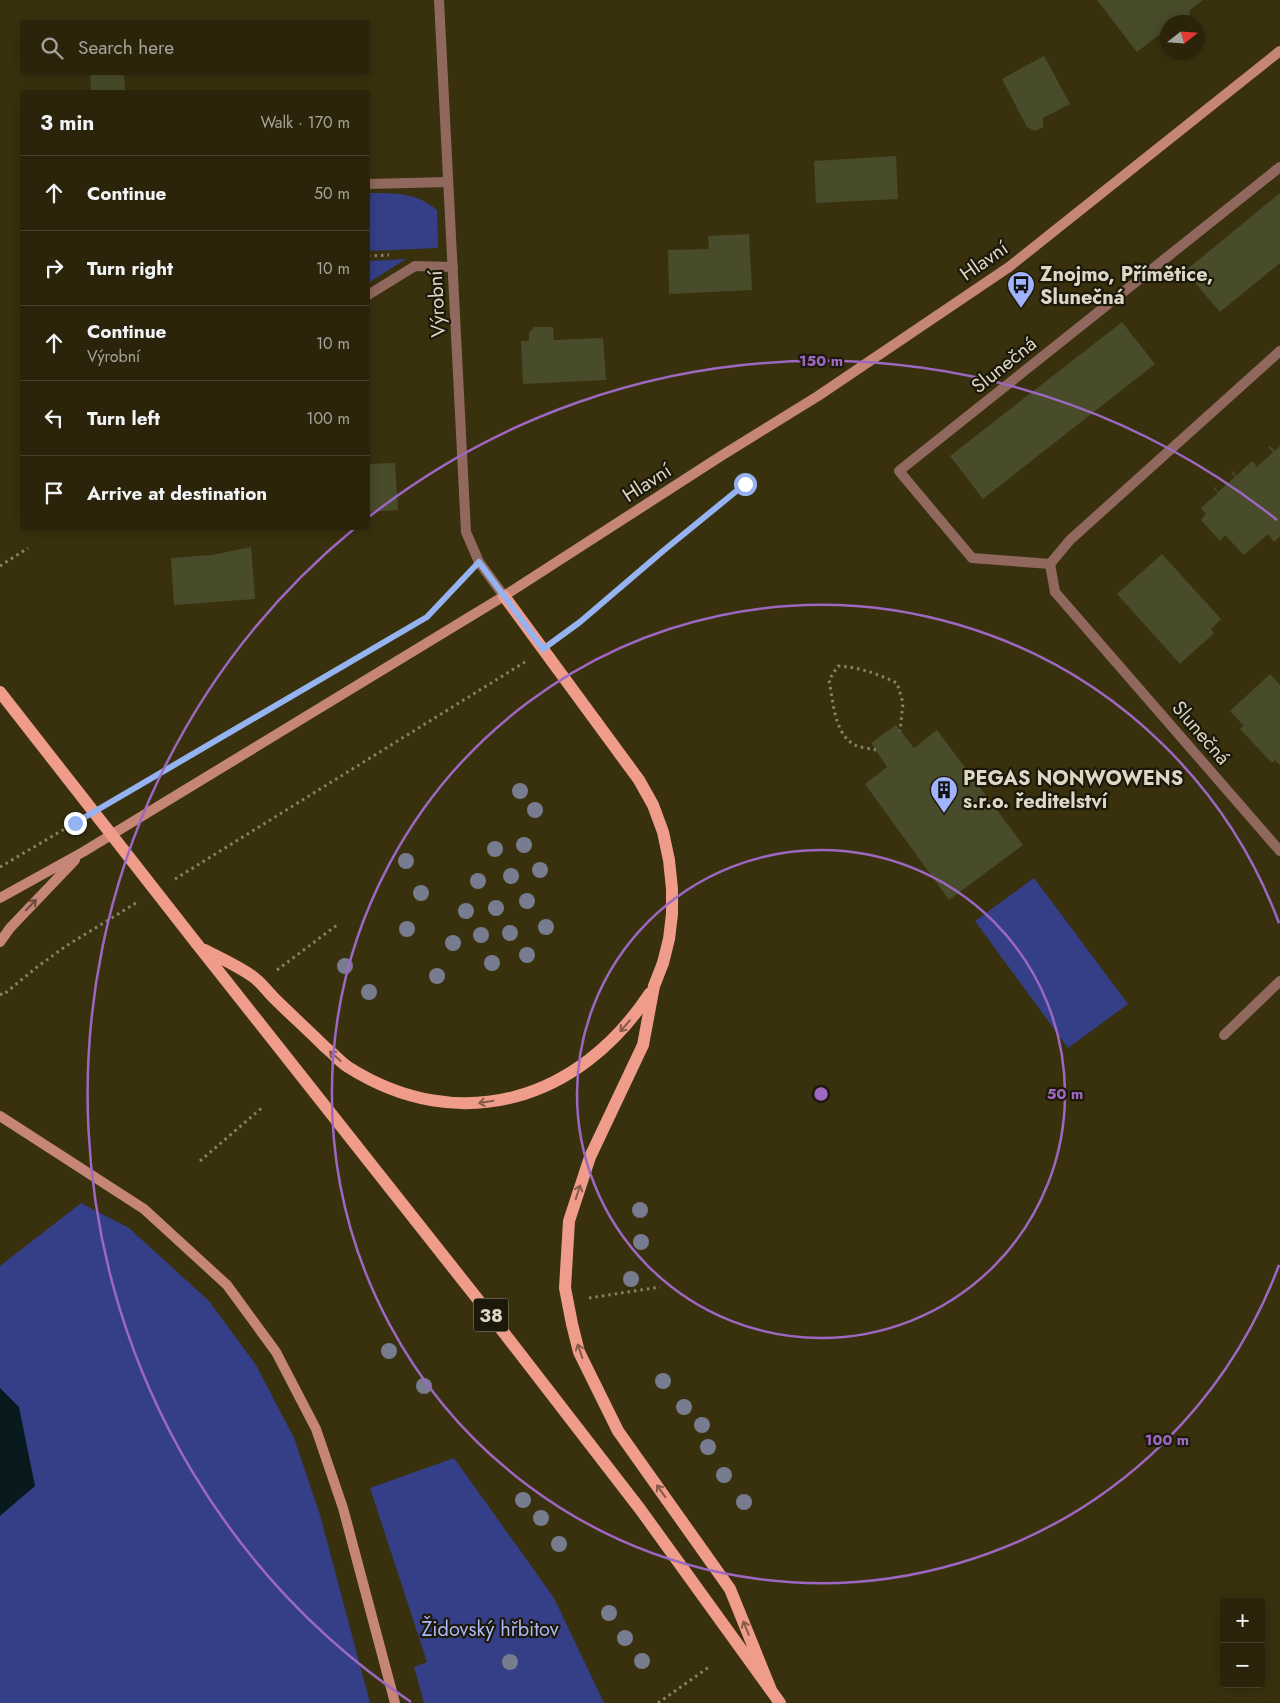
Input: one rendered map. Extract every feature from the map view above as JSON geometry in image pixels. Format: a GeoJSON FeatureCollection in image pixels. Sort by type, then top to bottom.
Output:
{"type":"FeatureCollection","features":[{"type":"Feature","properties":{"kind":"main road","name":"Hlavní"},"geometry":{"type":"LineString","coordinates":[[0,898],[83,852],[504,596],[721,456],[818,396],[1008,267],[1280,51]]}},
{"type":"Feature","properties":{"kind":"main road"},"geometry":{"type":"LineString","coordinates":[[504,596],[639,780],[663,832],[669,860],[672,889],[672,914],[669,938],[663,963],[654,986],[643,1045],[590,1157],[569,1221],[565,1288],[572,1324],[579,1352],[618,1431],[730,1589],[771,1690]]}},
{"type":"Feature","properties":{"kind":"main road","name":"38"},"geometry":{"type":"LineString","coordinates":[[0,692],[509,1339],[640,1509],[780,1703]]}},
{"type":"Feature","properties":{"kind":"main road"},"geometry":{"type":"LineString","coordinates":[[0,942],[10,928],[83,852]]}},
{"type":"Feature","properties":{"kind":"main road"},"geometry":{"type":"LineString","coordinates":[[199,946],[252,976],[301,1025],[347,1066],[384,1086],[419,1098],[447,1103],[477,1104],[509,1098],[540,1088],[568,1074],[594,1056],[617,1036],[637,1012],[654,986]]}},
{"type":"Feature","properties":{"kind":"main road"},"geometry":{"type":"LineString","coordinates":[[0,1116],[144,1208],[227,1285],[276,1352],[316,1429],[337,1490],[395,1703]]}},
{"type":"Feature","properties":{"kind":"street","name":"Výrobní"},"geometry":{"type":"LineString","coordinates":[[439,0],[466,532],[479,562],[504,596]]}},
{"type":"Feature","properties":{"kind":"street","name":"Slunečná"},"geometry":{"type":"LineString","coordinates":[[1280,167],[899,471],[972,558],[1050,564],[1055,592],[1280,851]]}},
{"type":"Feature","properties":{"kind":"street"},"geometry":{"type":"LineString","coordinates":[[370,184],[448,182]]}},
{"type":"Feature","properties":{"kind":"street"},"geometry":{"type":"LineString","coordinates":[[370,294],[415,266],[453,267]]}},
{"type":"Feature","properties":{"kind":"street"},"geometry":{"type":"LineString","coordinates":[[1050,564],[1070,540],[1280,351]]}},
{"type":"Feature","properties":{"kind":"street"},"geometry":{"type":"LineString","coordinates":[[1224,1036],[1280,981]]}},
{"type":"Feature","properties":{"kind":"path"},"geometry":{"type":"LineString","coordinates":[[169,882],[515,669],[580,622],[745,484]]}},
{"type":"Feature","properties":{"kind":"path"},"geometry":{"type":"LineString","coordinates":[[0,566],[28,548]]}},
{"type":"Feature","properties":{"kind":"path"},"geometry":{"type":"LineString","coordinates":[[427,617],[479,562]]}},
{"type":"Feature","properties":{"kind":"path"},"geometry":{"type":"LineString","coordinates":[[876,750],[854,744],[842,733],[835,711],[829,680],[838,666],[854,667],[880,675],[897,683],[903,703],[900,731]]}},
{"type":"Feature","properties":{"kind":"path"},"geometry":{"type":"LineString","coordinates":[[110,803],[324,677]]}},
{"type":"Feature","properties":{"kind":"path"},"geometry":{"type":"LineString","coordinates":[[0,867],[75,823]]}},
{"type":"Feature","properties":{"kind":"path"},"geometry":{"type":"LineString","coordinates":[[0,994],[3,995],[66,946],[144,898]]}},
{"type":"Feature","properties":{"kind":"path"},"geometry":{"type":"LineString","coordinates":[[276,971],[337,925]]}},
{"type":"Feature","properties":{"kind":"path"},"geometry":{"type":"LineString","coordinates":[[200,1161],[264,1106]]}},
{"type":"Feature","properties":{"kind":"path"},"geometry":{"type":"LineString","coordinates":[[586,1298],[660,1287]]}},
{"type":"Feature","properties":{"kind":"path"},"geometry":{"type":"LineString","coordinates":[[658,1703],[709,1667]]}},
{"type":"Feature","properties":{"kind":"green space"},"geometry":{"type":"Polygon","coordinates":[[[370,193],[413,197],[437,210],[438,248],[370,251],[370,193]]]}},
{"type":"Feature","properties":{"kind":"green space"},"geometry":{"type":"Polygon","coordinates":[[[406,259],[370,282],[370,261],[406,259]]]}},
{"type":"Feature","properties":{"kind":"green space"},"geometry":{"type":"Polygon","coordinates":[[[1034,878],[1128,1004],[1068,1048],[975,921],[1034,878]]]}},
{"type":"Feature","properties":{"kind":"green space"},"geometry":{"type":"Polygon","coordinates":[[[81,1203],[129,1228],[209,1301],[256,1365],[294,1438],[320,1515],[370,1703],[0,1703],[0,1266],[81,1203]]]}},
{"type":"Feature","properties":{"kind":"green space","name":"Židovský hřbitov"},"geometry":{"type":"Polygon","coordinates":[[[454,1458],[554,1598],[604,1703],[424,1703],[414,1667],[427,1662],[370,1488],[454,1458]]]}},
{"type":"Feature","properties":{"kind":"shaded area"},"geometry":{"type":"Polygon","coordinates":[[[0,1388],[19,1407],[35,1486],[0,1516],[0,1388]]]}},
{"type":"Feature","properties":{"kind":"building"},"geometry":{"type":"Polygon","coordinates":[[[1097,0],[1203,0],[1190,10],[1189,15],[1160,15],[1160,34],[1137,52],[1097,0]]]}},
{"type":"Feature","properties":{"kind":"building"},"geometry":{"type":"Polygon","coordinates":[[[1044,56],[1070,104],[1043,118],[1043,127],[1035,131],[1027,127],[1002,79],[1044,56]]]}},
{"type":"Feature","properties":{"kind":"building"},"geometry":{"type":"Polygon","coordinates":[[[90,75],[124,75],[125,90],[91,90],[90,75]]]}},
{"type":"Feature","properties":{"kind":"building"},"geometry":{"type":"Polygon","coordinates":[[[896,156],[898,199],[816,203],[814,161],[896,156]]]}},
{"type":"Feature","properties":{"kind":"building"},"geometry":{"type":"Polygon","coordinates":[[[1280,193],[1280,263],[1220,312],[1185,271],[1280,193]]]}},
{"type":"Feature","properties":{"kind":"building"},"geometry":{"type":"Polygon","coordinates":[[[749,234],[752,290],[669,294],[668,250],[709,249],[708,236],[749,234]]]}},
{"type":"Feature","properties":{"kind":"building"},"geometry":{"type":"Polygon","coordinates":[[[1122,322],[1155,364],[983,499],[950,456],[1122,322]]]}},
{"type":"Feature","properties":{"kind":"building"},"geometry":{"type":"Polygon","coordinates":[[[534,327],[553,327],[554,340],[603,338],[606,380],[523,384],[521,341],[529,341],[529,333],[534,327]]]}},
{"type":"Feature","properties":{"kind":"building"},"geometry":{"type":"Polygon","coordinates":[[[1270,446],[1275,451],[1280,446],[1280,536],[1274,542],[1268,534],[1244,555],[1225,535],[1220,541],[1201,520],[1206,514],[1201,508],[1218,493],[1213,488],[1215,487],[1218,492],[1235,477],[1231,472],[1232,470],[1236,476],[1252,461],[1257,467],[1273,452],[1268,447],[1270,446]]]}},
{"type":"Feature","properties":{"kind":"building"},"geometry":{"type":"Polygon","coordinates":[[[395,463],[398,510],[370,512],[370,464],[395,463]]]}},
{"type":"Feature","properties":{"kind":"building"},"geometry":{"type":"Polygon","coordinates":[[[251,547],[255,599],[174,605],[171,558],[212,555],[251,547]]]}},
{"type":"Feature","properties":{"kind":"building"},"geometry":{"type":"Polygon","coordinates":[[[1162,554],[1221,619],[1211,629],[1214,633],[1180,664],[1117,594],[1162,554]]]}},
{"type":"Feature","properties":{"kind":"building"},"geometry":{"type":"Polygon","coordinates":[[[1270,674],[1280,685],[1280,765],[1275,760],[1272,763],[1240,729],[1244,726],[1230,711],[1270,674]]]}},
{"type":"Feature","properties":{"kind":"building","name":"PEGAS NONWOWENS s.r.o. ředitelství"},"geometry":{"type":"Polygon","coordinates":[[[896,725],[914,748],[937,730],[1023,845],[949,900],[865,784],[887,767],[871,743],[896,725]]]}},
{"type":"Feature","properties":{"kind":"place","name":"Znojmo, Přímětice, Slunečná"},"geometry":{"type":"Point","coordinates":[1021,309]}},
{"type":"Feature","properties":{"kind":"place","name":"PEGAS NONWOWENS s.r.o. ředitelství"},"geometry":{"type":"Point","coordinates":[944,814]}},
{"type":"Feature","properties":{"kind":"route"},"geometry":{"type":"LineString","coordinates":[[75,823],[427,617],[479,562],[543,649],[580,622],[745,484]]}}]}
